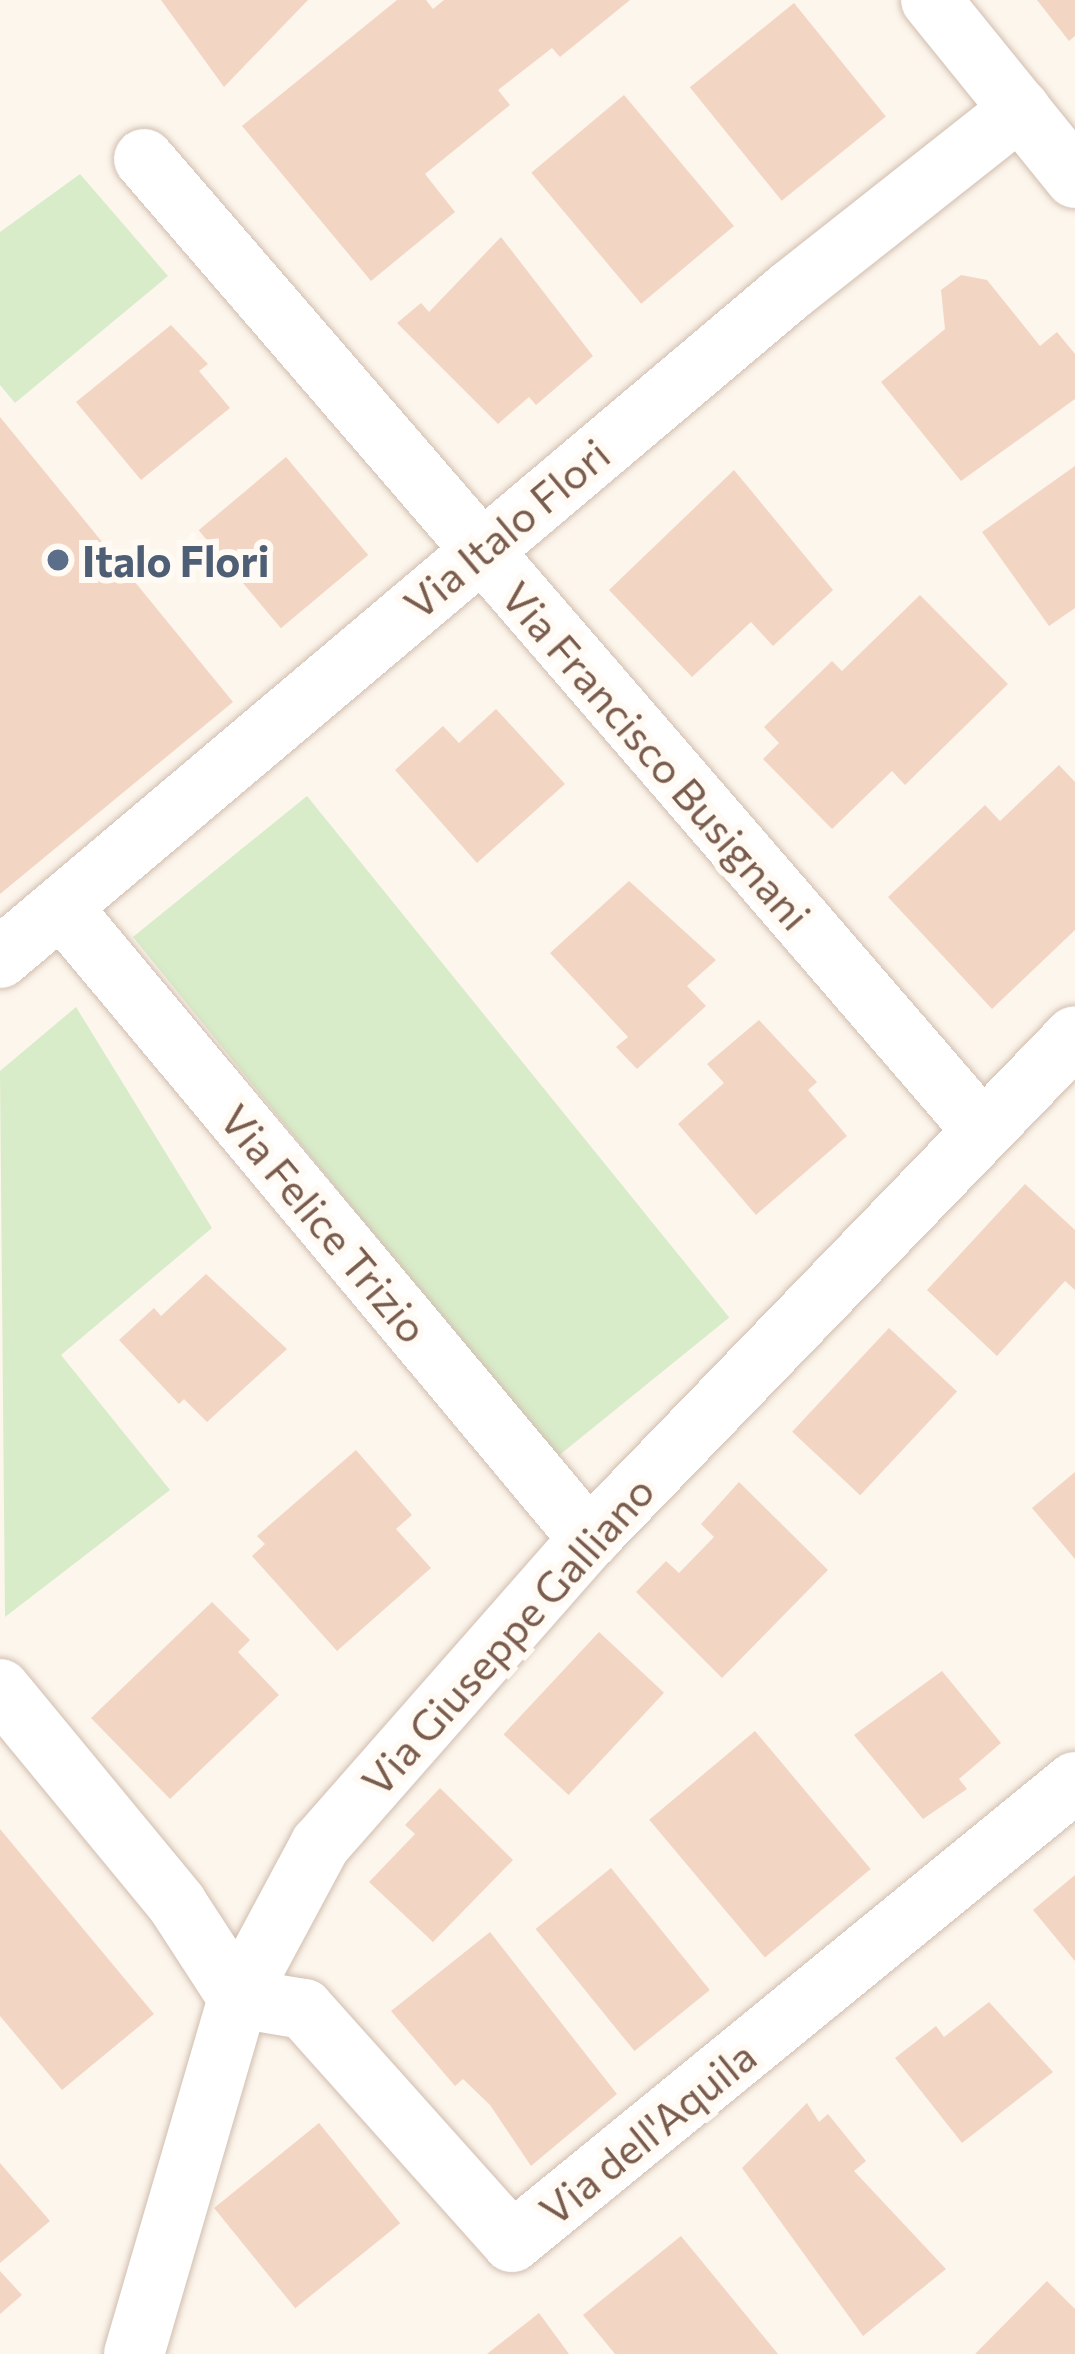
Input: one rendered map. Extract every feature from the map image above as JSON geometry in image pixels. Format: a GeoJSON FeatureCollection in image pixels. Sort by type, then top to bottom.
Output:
{"type":"FeatureCollection","features":[{"type":"Feature","properties":{"kind":"street"},"geometry":{"type":"LineString","coordinates":[[931,0],[1075,178]]}},
{"type":"Feature","properties":{"kind":"street","name":"Via Italo Flori"},"geometry":{"type":"LineString","coordinates":[[0,958],[479,550],[1020,109]]}},
{"type":"Feature","properties":{"kind":"street","name":"Via Francisco Busignani"},"geometry":{"type":"LineString","coordinates":[[144,159],[983,1131]]}},
{"type":"Feature","properties":{"kind":"street","name":"Via Felice Trizio"},"geometry":{"type":"LineString","coordinates":[[61,907],[589,1539]]}},
{"type":"Feature","properties":{"kind":"street","name":"Via Giuseppe Galliano"},"geometry":{"type":"LineString","coordinates":[[134,2354],[238,1998],[320,1844],[589,1539],[1075,1036]]}},
{"type":"Feature","properties":{"kind":"street"},"geometry":{"type":"LineString","coordinates":[[0,1689],[177,1904],[238,1998]]}},
{"type":"Feature","properties":{"kind":"street","name":"Via dell'Aquila"},"geometry":{"type":"LineString","coordinates":[[238,1998],[304,2009],[512,2242],[1075,1782]]}},
{"type":"Feature","properties":{"kind":"green space"},"geometry":{"type":"Polygon","coordinates":[[[80,174],[168,276],[15,403],[0,385],[0,232],[80,174]]]}},
{"type":"Feature","properties":{"kind":"green space"},"geometry":{"type":"Polygon","coordinates":[[[307,796],[729,1317],[555,1458],[133,937],[307,796]]]}},
{"type":"Feature","properties":{"kind":"green space"},"geometry":{"type":"Polygon","coordinates":[[[76,1007],[212,1228],[61,1355],[170,1490],[5,1617],[0,1071],[76,1007]]]}},
{"type":"Feature","properties":{"kind":"building"},"geometry":{"type":"Polygon","coordinates":[[[161,0],[308,0],[224,87],[161,0]]]}},
{"type":"Feature","properties":{"kind":"building"},"geometry":{"type":"Polygon","coordinates":[[[397,0],[426,0],[433,9],[444,0],[630,0],[560,57],[552,48],[498,90],[510,105],[425,174],[455,212],[371,281],[242,126],[397,0]]]}},
{"type":"Feature","properties":{"kind":"building"},"geometry":{"type":"Polygon","coordinates":[[[1037,0],[1075,0],[1075,36],[1069,41],[1037,0]]]}},
{"type":"Feature","properties":{"kind":"building"},"geometry":{"type":"Polygon","coordinates":[[[794,3],[886,116],[782,201],[690,87],[794,3]]]}},
{"type":"Feature","properties":{"kind":"building"},"geometry":{"type":"Polygon","coordinates":[[[624,95],[734,226],[641,304],[531,173],[624,95]]]}},
{"type":"Feature","properties":{"kind":"building"},"geometry":{"type":"Polygon","coordinates":[[[501,237],[593,356],[536,405],[529,397],[498,424],[397,323],[421,303],[429,312],[501,237]]]}},
{"type":"Feature","properties":{"kind":"building"},"geometry":{"type":"Polygon","coordinates":[[[961,275],[987,280],[1040,346],[1057,332],[1075,354],[1075,399],[961,481],[881,382],[945,329],[941,290],[961,275]]]}},
{"type":"Feature","properties":{"kind":"building"},"geometry":{"type":"Polygon","coordinates":[[[171,325],[208,364],[199,371],[230,408],[141,480],[76,402],[171,325]]]}},
{"type":"Feature","properties":{"kind":"building","name":"Italo Flori"},"geometry":{"type":"Polygon","coordinates":[[[0,417],[233,702],[0,894],[0,417]]]}},
{"type":"Feature","properties":{"kind":"building"},"geometry":{"type":"Polygon","coordinates":[[[286,457],[368,555],[281,628],[199,530],[286,457]]]}},
{"type":"Feature","properties":{"kind":"building"},"geometry":{"type":"Polygon","coordinates":[[[1075,466],[1075,608],[1049,626],[982,532],[1075,466]]]}},
{"type":"Feature","properties":{"kind":"building"},"geometry":{"type":"Polygon","coordinates":[[[734,470],[833,590],[773,646],[751,622],[692,677],[609,590],[734,470]]]}},
{"type":"Feature","properties":{"kind":"building"},"geometry":{"type":"Polygon","coordinates":[[[920,595],[1008,684],[905,785],[892,771],[832,829],[763,759],[779,743],[764,727],[832,661],[842,671],[920,595]]]}},
{"type":"Feature","properties":{"kind":"building"},"geometry":{"type":"Polygon","coordinates":[[[496,709],[565,784],[477,863],[395,770],[443,726],[459,743],[496,709]]]}},
{"type":"Feature","properties":{"kind":"building"},"geometry":{"type":"Polygon","coordinates":[[[1059,765],[1075,782],[1075,930],[992,1009],[888,897],[985,805],[1000,821],[1059,765]]]}},
{"type":"Feature","properties":{"kind":"building"},"geometry":{"type":"Polygon","coordinates":[[[629,881],[716,960],[687,986],[706,1006],[637,1069],[616,1047],[628,1037],[550,953],[629,881]]]}},
{"type":"Feature","properties":{"kind":"building"},"geometry":{"type":"Polygon","coordinates":[[[759,1020],[817,1082],[808,1090],[847,1136],[756,1215],[678,1124],[724,1083],[707,1064],[759,1020]]]}},
{"type":"Feature","properties":{"kind":"building"},"geometry":{"type":"Polygon","coordinates":[[[1025,1184],[1075,1230],[1075,1290],[1065,1281],[997,1356],[927,1290],[1025,1184]]]}},
{"type":"Feature","properties":{"kind":"building"},"geometry":{"type":"Polygon","coordinates":[[[206,1274],[287,1349],[207,1422],[184,1399],[179,1404],[119,1340],[154,1308],[161,1316],[206,1274]]]}},
{"type":"Feature","properties":{"kind":"building"},"geometry":{"type":"Polygon","coordinates":[[[889,1328],[957,1391],[860,1495],[792,1432],[889,1328]]]}},
{"type":"Feature","properties":{"kind":"building"},"geometry":{"type":"Polygon","coordinates":[[[356,1450],[412,1515],[396,1529],[431,1568],[337,1651],[252,1556],[265,1544],[257,1536],[356,1450]]]}},
{"type":"Feature","properties":{"kind":"building"},"geometry":{"type":"Polygon","coordinates":[[[1075,1472],[1075,1559],[1032,1508],[1075,1472]]]}},
{"type":"Feature","properties":{"kind":"building"},"geometry":{"type":"Polygon","coordinates":[[[739,1482],[828,1570],[722,1678],[636,1592],[666,1561],[679,1573],[714,1537],[701,1524],[739,1482]]]}},
{"type":"Feature","properties":{"kind":"building"},"geometry":{"type":"Polygon","coordinates":[[[212,1602],[250,1640],[238,1652],[279,1695],[170,1799],[91,1718],[212,1602]]]}},
{"type":"Feature","properties":{"kind":"building"},"geometry":{"type":"Polygon","coordinates":[[[599,1632],[664,1693],[569,1795],[504,1734],[599,1632]]]}},
{"type":"Feature","properties":{"kind":"building"},"geometry":{"type":"Polygon","coordinates":[[[942,1671],[1001,1743],[959,1779],[967,1789],[923,1819],[854,1735],[942,1671]]]}},
{"type":"Feature","properties":{"kind":"building"},"geometry":{"type":"Polygon","coordinates":[[[755,1731],[871,1869],[765,1958],[649,1820],[755,1731]]]}},
{"type":"Feature","properties":{"kind":"building"},"geometry":{"type":"Polygon","coordinates":[[[440,1788],[513,1860],[433,1942],[369,1882],[415,1834],[405,1825],[440,1788]]]}},
{"type":"Feature","properties":{"kind":"building"},"geometry":{"type":"Polygon","coordinates":[[[0,1829],[154,2014],[62,2090],[0,2016],[0,1829]]]}},
{"type":"Feature","properties":{"kind":"building"},"geometry":{"type":"Polygon","coordinates":[[[611,1868],[710,1990],[634,2051],[536,1929],[611,1868]]]}},
{"type":"Feature","properties":{"kind":"building"},"geometry":{"type":"Polygon","coordinates":[[[1075,1875],[1075,1961],[1033,1910],[1075,1875]]]}},
{"type":"Feature","properties":{"kind":"building"},"geometry":{"type":"Polygon","coordinates":[[[490,1932],[617,2094],[531,2166],[490,2105],[463,2079],[455,2086],[391,2011],[490,1932]]]}},
{"type":"Feature","properties":{"kind":"building"},"geometry":{"type":"Polygon","coordinates":[[[989,2002],[1053,2072],[962,2143],[895,2058],[936,2026],[944,2037],[989,2002]]]}},
{"type":"Feature","properties":{"kind":"building"},"geometry":{"type":"Polygon","coordinates":[[[807,2103],[819,2122],[828,2114],[866,2161],[854,2171],[946,2269],[863,2336],[742,2168],[807,2103]]]}},
{"type":"Feature","properties":{"kind":"building"},"geometry":{"type":"Polygon","coordinates":[[[319,2123],[400,2223],[295,2308],[214,2208],[319,2123]]]}},
{"type":"Feature","properties":{"kind":"building"},"geometry":{"type":"Polygon","coordinates":[[[0,2163],[50,2221],[0,2263],[0,2163]]]}},
{"type":"Feature","properties":{"kind":"building"},"geometry":{"type":"Polygon","coordinates":[[[681,2236],[778,2354],[615,2354],[583,2315],[681,2236]]]}},
{"type":"Feature","properties":{"kind":"building"},"geometry":{"type":"Polygon","coordinates":[[[0,2271],[22,2295],[0,2314],[0,2271]]]}},
{"type":"Feature","properties":{"kind":"building"},"geometry":{"type":"Polygon","coordinates":[[[1047,2281],[1075,2309],[1075,2354],[975,2354],[1047,2281]]]}},
{"type":"Feature","properties":{"kind":"building"},"geometry":{"type":"Polygon","coordinates":[[[539,2313],[569,2354],[487,2354],[539,2313]]]}},
{"type":"Feature","properties":{"kind":"place","name":"Italo Flori"},"geometry":{"type":"Point","coordinates":[58,560]}}]}
